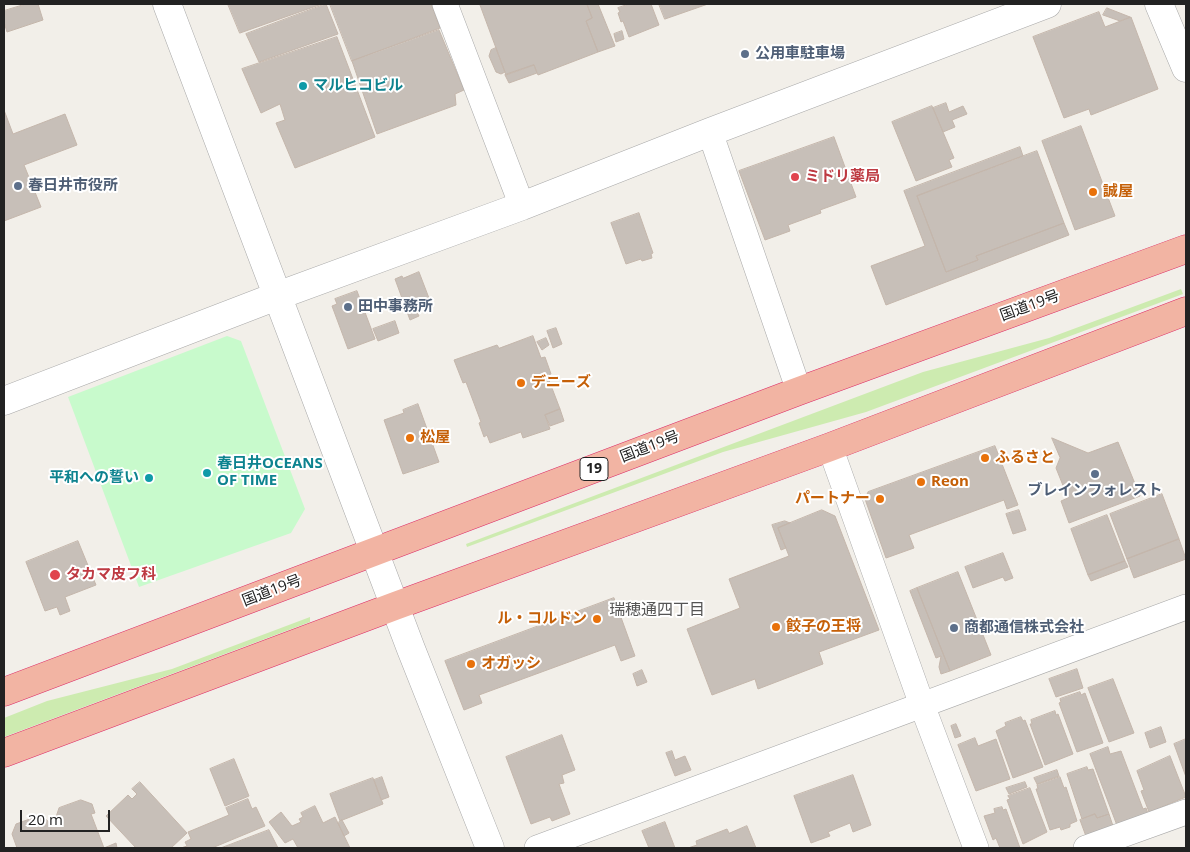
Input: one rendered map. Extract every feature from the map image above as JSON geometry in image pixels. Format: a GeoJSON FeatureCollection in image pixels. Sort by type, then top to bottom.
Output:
{"type":"FeatureCollection","features":[{"type":"Feature","properties":{"kind":"highway","name":"国道19号"},"geometry":{"type":"LineString","coordinates":[[4,692],[799,391],[1186,249]]}},
{"type":"Feature","properties":{"kind":"highway"},"geometry":{"type":"LineString","coordinates":[[4,753],[395,606],[830,447],[1186,311]]}},
{"type":"Feature","properties":{"kind":"street"},"geometry":{"type":"LineString","coordinates":[[167,4],[395,606],[490,848]]}},
{"type":"Feature","properties":{"kind":"street"},"geometry":{"type":"LineString","coordinates":[[445,4],[522,206]]}},
{"type":"Feature","properties":{"kind":"street"},"geometry":{"type":"LineString","coordinates":[[4,401],[278,296],[522,206],[710,132],[1048,4]]}},
{"type":"Feature","properties":{"kind":"street"},"geometry":{"type":"LineString","coordinates":[[1159,4],[1186,68]]}},
{"type":"Feature","properties":{"kind":"street"},"geometry":{"type":"LineString","coordinates":[[710,132],[799,391]]}},
{"type":"Feature","properties":{"kind":"street"},"geometry":{"type":"LineString","coordinates":[[830,447],[922,705],[976,848]]}},
{"type":"Feature","properties":{"kind":"street"},"geometry":{"type":"LineString","coordinates":[[536,848],[1186,607]]}},
{"type":"Feature","properties":{"kind":"street"},"geometry":{"type":"LineString","coordinates":[[1086,848],[1186,812]]}},
{"type":"Feature","properties":{"kind":"green space"},"geometry":{"type":"Polygon","coordinates":[[[1181,289],[1183,294],[866,412],[723,452],[467,547],[466,544],[923,372],[1049,338],[1181,289]]]}},
{"type":"Feature","properties":{"kind":"green space"},"geometry":{"type":"Polygon","coordinates":[[[227,336],[241,341],[305,509],[291,533],[139,587],[68,397],[227,336]]]}},
{"type":"Feature","properties":{"kind":"green space"},"geometry":{"type":"Polygon","coordinates":[[[310,617],[310,622],[4,737],[4,718],[47,701],[172,669],[310,617]]]}},
{"type":"Feature","properties":{"kind":"building"},"geometry":{"type":"Polygon","coordinates":[[[26,4],[38,4],[43,20],[7,32],[4,22],[4,11],[26,4]]]}},
{"type":"Feature","properties":{"kind":"building"},"geometry":{"type":"Polygon","coordinates":[[[228,4],[322,4],[240,33],[228,4]]]}},
{"type":"Feature","properties":{"kind":"building"},"geometry":{"type":"Polygon","coordinates":[[[326,4],[338,34],[259,62],[246,34],[326,4]]]}},
{"type":"Feature","properties":{"kind":"building"},"geometry":{"type":"Polygon","coordinates":[[[330,4],[431,4],[440,28],[352,61],[330,4]]]}},
{"type":"Feature","properties":{"kind":"building"},"geometry":{"type":"Polygon","coordinates":[[[587,4],[592,18],[586,21],[598,52],[538,75],[534,65],[506,75],[480,5],[587,4]]]}},
{"type":"Feature","properties":{"kind":"building"},"geometry":{"type":"Polygon","coordinates":[[[587,4],[598,4],[615,46],[598,52],[586,21],[592,18],[587,4]]]}},
{"type":"Feature","properties":{"kind":"building"},"geometry":{"type":"Polygon","coordinates":[[[629,4],[651,4],[659,25],[629,37],[623,21],[621,22],[618,8],[629,4]]]}},
{"type":"Feature","properties":{"kind":"building"},"geometry":{"type":"Polygon","coordinates":[[[659,4],[708,4],[665,19],[659,4]]]}},
{"type":"Feature","properties":{"kind":"building"},"geometry":{"type":"Polygon","coordinates":[[[1107,8],[1130,17],[1120,21],[1103,15],[1107,8]]]}},
{"type":"Feature","properties":{"kind":"building"},"geometry":{"type":"Polygon","coordinates":[[[1099,12],[1105,27],[1131,17],[1158,89],[1091,115],[1089,109],[1064,118],[1033,37],[1099,12]]]}},
{"type":"Feature","properties":{"kind":"building"},"geometry":{"type":"Polygon","coordinates":[[[439,30],[464,90],[455,94],[456,105],[377,134],[352,61],[439,30]]]}},
{"type":"Feature","properties":{"kind":"building"},"geometry":{"type":"Polygon","coordinates":[[[622,31],[624,39],[616,42],[614,34],[622,31]]]}},
{"type":"Feature","properties":{"kind":"building","name":"マルヒコビル"},"geometry":{"type":"Polygon","coordinates":[[[337,37],[375,137],[295,168],[276,123],[285,120],[280,104],[261,113],[242,69],[337,37]]]}},
{"type":"Feature","properties":{"kind":"building"},"geometry":{"type":"Polygon","coordinates":[[[496,48],[505,72],[501,74],[496,72],[489,56],[491,50],[496,48]]]}},
{"type":"Feature","properties":{"kind":"building"},"geometry":{"type":"Polygon","coordinates":[[[534,65],[537,73],[509,83],[505,75],[534,65]]]}},
{"type":"Feature","properties":{"kind":"building"},"geometry":{"type":"Polygon","coordinates":[[[946,103],[949,112],[963,106],[967,114],[952,120],[955,127],[943,132],[933,108],[946,103]]]}},
{"type":"Feature","properties":{"kind":"building"},"geometry":{"type":"Polygon","coordinates":[[[932,106],[954,158],[949,160],[952,167],[916,181],[892,122],[932,106]]]}},
{"type":"Feature","properties":{"kind":"building","name":"春日井市役所"},"geometry":{"type":"Polygon","coordinates":[[[4,110],[13,134],[65,114],[77,145],[24,165],[41,207],[4,221],[4,110]]]}},
{"type":"Feature","properties":{"kind":"building"},"geometry":{"type":"Polygon","coordinates":[[[1081,126],[1115,216],[1075,230],[1042,141],[1081,126]]]}},
{"type":"Feature","properties":{"kind":"building"},"geometry":{"type":"Polygon","coordinates":[[[834,137],[856,197],[820,210],[821,213],[788,225],[790,231],[765,240],[739,171],[834,137]]]}},
{"type":"Feature","properties":{"kind":"building"},"geometry":{"type":"Polygon","coordinates":[[[1020,147],[1023,156],[917,196],[946,272],[978,260],[976,256],[1064,223],[1069,235],[886,305],[871,266],[925,246],[904,191],[1020,147]]]}},
{"type":"Feature","properties":{"kind":"building"},"geometry":{"type":"Polygon","coordinates":[[[1037,151],[1064,223],[976,256],[978,260],[946,272],[917,196],[1037,151]]]}},
{"type":"Feature","properties":{"kind":"building"},"geometry":{"type":"Polygon","coordinates":[[[639,213],[653,253],[651,254],[652,258],[626,264],[611,223],[639,213]]]}},
{"type":"Feature","properties":{"kind":"building"},"geometry":{"type":"Polygon","coordinates":[[[419,272],[432,306],[417,312],[419,316],[410,320],[395,279],[419,272]]]}},
{"type":"Feature","properties":{"kind":"building"},"geometry":{"type":"Polygon","coordinates":[[[357,291],[375,339],[348,349],[332,306],[337,304],[335,299],[357,291]]]}},
{"type":"Feature","properties":{"kind":"building"},"geometry":{"type":"Polygon","coordinates":[[[395,321],[399,333],[378,341],[373,329],[395,321]]]}},
{"type":"Feature","properties":{"kind":"building"},"geometry":{"type":"Polygon","coordinates":[[[556,328],[562,344],[553,348],[547,331],[556,328]]]}},
{"type":"Feature","properties":{"kind":"building"},"geometry":{"type":"Polygon","coordinates":[[[533,336],[541,358],[545,357],[551,374],[547,375],[560,409],[545,415],[550,429],[523,438],[521,432],[490,443],[487,435],[484,437],[479,423],[481,422],[466,382],[463,383],[454,360],[497,345],[499,348],[533,336]]]}},
{"type":"Feature","properties":{"kind":"building"},"geometry":{"type":"Polygon","coordinates":[[[546,338],[549,345],[542,350],[537,342],[546,338]]]}},
{"type":"Feature","properties":{"kind":"building"},"geometry":{"type":"Polygon","coordinates":[[[418,404],[439,462],[403,474],[384,420],[404,413],[403,410],[418,404]]]}},
{"type":"Feature","properties":{"kind":"building"},"geometry":{"type":"Polygon","coordinates":[[[560,409],[564,421],[550,426],[545,415],[560,409]]]}},
{"type":"Feature","properties":{"kind":"building"},"geometry":{"type":"Polygon","coordinates":[[[1052,438],[1088,453],[1118,442],[1140,496],[1069,523],[1061,501],[1068,498],[1056,468],[1060,458],[1052,438]]]}},
{"type":"Feature","properties":{"kind":"building"},"geometry":{"type":"Polygon","coordinates":[[[995,446],[1018,505],[1007,509],[1004,500],[909,535],[914,548],[886,558],[865,499],[868,492],[995,446]]]}},
{"type":"Feature","properties":{"kind":"building"},"geometry":{"type":"Polygon","coordinates":[[[1162,494],[1179,539],[1127,559],[1110,514],[1162,494]]]}},
{"type":"Feature","properties":{"kind":"building"},"geometry":{"type":"Polygon","coordinates":[[[822,510],[835,516],[879,630],[819,652],[823,664],[758,689],[755,679],[712,695],[687,629],[740,608],[729,579],[789,556],[778,528],[822,510]]]}},
{"type":"Feature","properties":{"kind":"building"},"geometry":{"type":"Polygon","coordinates":[[[1019,510],[1026,530],[1013,534],[1006,514],[1019,510]]]}},
{"type":"Feature","properties":{"kind":"building"},"geometry":{"type":"Polygon","coordinates":[[[1107,515],[1125,561],[1088,575],[1071,529],[1107,515]]]}},
{"type":"Feature","properties":{"kind":"building"},"geometry":{"type":"Polygon","coordinates":[[[785,521],[790,523],[778,528],[786,548],[781,550],[772,525],[785,521]]]}},
{"type":"Feature","properties":{"kind":"building"},"geometry":{"type":"Polygon","coordinates":[[[1179,539],[1186,559],[1134,578],[1127,559],[1179,539]]]}},
{"type":"Feature","properties":{"kind":"building"},"geometry":{"type":"Polygon","coordinates":[[[78,541],[96,585],[65,597],[70,611],[60,615],[57,607],[45,611],[26,562],[78,541]]]}},
{"type":"Feature","properties":{"kind":"building"},"geometry":{"type":"Polygon","coordinates":[[[1003,553],[1013,578],[1005,581],[1003,577],[973,588],[965,567],[1003,553]]]}},
{"type":"Feature","properties":{"kind":"building"},"geometry":{"type":"Polygon","coordinates":[[[1125,561],[1128,567],[1091,581],[1088,575],[1125,561]]]}},
{"type":"Feature","properties":{"kind":"building"},"geometry":{"type":"Polygon","coordinates":[[[958,572],[991,655],[950,671],[917,588],[958,572]]]}},
{"type":"Feature","properties":{"kind":"building"},"geometry":{"type":"Polygon","coordinates":[[[917,588],[950,671],[941,674],[939,667],[941,656],[936,658],[910,591],[917,588]]]}},
{"type":"Feature","properties":{"kind":"building"},"geometry":{"type":"Polygon","coordinates":[[[614,598],[635,656],[621,661],[615,645],[479,695],[482,703],[464,710],[445,661],[614,598]]]}},
{"type":"Feature","properties":{"kind":"building"},"geometry":{"type":"Polygon","coordinates":[[[1077,669],[1083,688],[1056,697],[1049,679],[1077,669]]]}},
{"type":"Feature","properties":{"kind":"building"},"geometry":{"type":"Polygon","coordinates":[[[642,670],[647,682],[637,686],[633,674],[642,670]]]}},
{"type":"Feature","properties":{"kind":"building"},"geometry":{"type":"Polygon","coordinates":[[[1113,679],[1134,733],[1109,742],[1088,688],[1113,679]]]}},
{"type":"Feature","properties":{"kind":"building"},"geometry":{"type":"Polygon","coordinates":[[[1080,692],[1081,695],[1085,693],[1103,743],[1077,752],[1059,703],[1061,702],[1060,699],[1080,692]]]}},
{"type":"Feature","properties":{"kind":"building"},"geometry":{"type":"Polygon","coordinates":[[[1055,711],[1056,715],[1058,714],[1073,754],[1045,765],[1030,724],[1032,724],[1031,720],[1055,711]]]}},
{"type":"Feature","properties":{"kind":"building"},"geometry":{"type":"Polygon","coordinates":[[[1021,717],[1023,721],[1025,720],[1043,767],[1013,778],[996,731],[1006,726],[1005,723],[1021,717]]]}},
{"type":"Feature","properties":{"kind":"building"},"geometry":{"type":"Polygon","coordinates":[[[956,724],[961,736],[955,738],[951,726],[956,724]]]}},
{"type":"Feature","properties":{"kind":"building"},"geometry":{"type":"Polygon","coordinates":[[[1161,727],[1166,742],[1150,748],[1145,733],[1161,727]]]}},
{"type":"Feature","properties":{"kind":"building"},"geometry":{"type":"Polygon","coordinates":[[[562,735],[575,770],[562,775],[564,783],[559,784],[570,814],[552,821],[550,817],[531,824],[506,757],[562,735]]]}},
{"type":"Feature","properties":{"kind":"building"},"geometry":{"type":"Polygon","coordinates":[[[975,738],[978,746],[996,739],[1010,779],[976,791],[958,745],[975,738]]]}},
{"type":"Feature","properties":{"kind":"building"},"geometry":{"type":"Polygon","coordinates":[[[1186,739],[1186,777],[1174,744],[1186,739]]]}},
{"type":"Feature","properties":{"kind":"building"},"geometry":{"type":"Polygon","coordinates":[[[1108,747],[1110,754],[1121,751],[1143,809],[1146,808],[1149,816],[1118,828],[1090,754],[1108,747]]]}},
{"type":"Feature","properties":{"kind":"building"},"geometry":{"type":"Polygon","coordinates":[[[672,751],[675,760],[685,756],[691,770],[675,776],[666,753],[672,751]]]}},
{"type":"Feature","properties":{"kind":"building"},"geometry":{"type":"Polygon","coordinates":[[[1170,756],[1186,797],[1149,812],[1141,791],[1144,790],[1137,771],[1170,756]]]}},
{"type":"Feature","properties":{"kind":"building"},"geometry":{"type":"Polygon","coordinates":[[[234,759],[249,796],[225,806],[210,769],[234,759]]]}},
{"type":"Feature","properties":{"kind":"building"},"geometry":{"type":"Polygon","coordinates":[[[1087,767],[1088,770],[1093,769],[1109,814],[1097,818],[1095,814],[1082,819],[1067,774],[1087,767]]]}},
{"type":"Feature","properties":{"kind":"building"},"geometry":{"type":"Polygon","coordinates":[[[1057,770],[1059,776],[1037,784],[1034,778],[1057,770]]]}},
{"type":"Feature","properties":{"kind":"building"},"geometry":{"type":"Polygon","coordinates":[[[853,775],[871,825],[853,832],[850,823],[828,832],[830,836],[811,843],[794,796],[853,775]]]}},
{"type":"Feature","properties":{"kind":"building"},"geometry":{"type":"Polygon","coordinates":[[[382,777],[389,797],[381,800],[374,780],[382,777]]]}},
{"type":"Feature","properties":{"kind":"building"},"geometry":{"type":"Polygon","coordinates":[[[1060,777],[1064,788],[1066,787],[1077,821],[1070,824],[1070,827],[1061,830],[1060,827],[1050,830],[1036,789],[1038,789],[1037,785],[1060,777]]]}},
{"type":"Feature","properties":{"kind":"building"},"geometry":{"type":"Polygon","coordinates":[[[373,778],[383,804],[340,821],[330,794],[373,778]]]}},
{"type":"Feature","properties":{"kind":"building"},"geometry":{"type":"Polygon","coordinates":[[[140,782],[187,833],[171,848],[136,848],[106,816],[128,795],[132,799],[137,794],[132,789],[140,782]]]}},
{"type":"Feature","properties":{"kind":"building"},"geometry":{"type":"Polygon","coordinates":[[[1025,782],[1027,787],[1009,794],[1006,788],[1025,782]]]}},
{"type":"Feature","properties":{"kind":"building"},"geometry":{"type":"Polygon","coordinates":[[[1030,788],[1047,832],[1023,844],[1007,800],[1010,799],[1008,796],[1030,788]]]}},
{"type":"Feature","properties":{"kind":"building"},"geometry":{"type":"Polygon","coordinates":[[[248,799],[252,809],[256,807],[265,826],[212,848],[181,848],[187,846],[185,842],[191,839],[188,832],[229,815],[226,808],[248,799]]]}},
{"type":"Feature","properties":{"kind":"building"},"geometry":{"type":"Polygon","coordinates":[[[81,800],[92,804],[95,813],[91,814],[104,848],[17,848],[12,834],[16,824],[38,816],[48,822],[55,820],[59,808],[81,800]]]}},
{"type":"Feature","properties":{"kind":"building"},"geometry":{"type":"Polygon","coordinates":[[[315,806],[323,823],[335,817],[350,848],[298,848],[293,839],[285,843],[269,822],[281,812],[292,826],[301,822],[299,819],[303,817],[301,813],[315,806]]]}},
{"type":"Feature","properties":{"kind":"building"},"geometry":{"type":"Polygon","coordinates":[[[1002,807],[1003,810],[1006,809],[1020,848],[1000,848],[996,838],[993,840],[984,816],[995,813],[994,809],[1002,807]]]}},
{"type":"Feature","properties":{"kind":"building"},"geometry":{"type":"Polygon","coordinates":[[[1095,814],[1097,818],[1109,814],[1114,829],[1087,839],[1080,820],[1095,814]]]}},
{"type":"Feature","properties":{"kind":"building"},"geometry":{"type":"Polygon","coordinates":[[[342,820],[349,833],[344,836],[338,823],[342,820]]]}},
{"type":"Feature","properties":{"kind":"building"},"geometry":{"type":"Polygon","coordinates":[[[665,822],[675,848],[649,848],[642,831],[665,822]]]}},
{"type":"Feature","properties":{"kind":"building"},"geometry":{"type":"Polygon","coordinates":[[[747,826],[756,848],[688,848],[697,845],[696,841],[727,829],[729,833],[747,826]]]}},
{"type":"Feature","properties":{"kind":"building"},"geometry":{"type":"Polygon","coordinates":[[[269,830],[278,848],[221,848],[269,830]]]}},
{"type":"Feature","properties":{"kind":"building"},"geometry":{"type":"Polygon","coordinates":[[[116,843],[117,848],[104,848],[116,843]]]}},
{"type":"Feature","properties":{"kind":"place","name":"公用車駐車場"},"geometry":{"type":"Point","coordinates":[745,54]}},
{"type":"Feature","properties":{"kind":"place","name":"マルヒコビル"},"geometry":{"type":"Point","coordinates":[303,86]}},
{"type":"Feature","properties":{"kind":"place","name":"ミドリ薬局"},"geometry":{"type":"Point","coordinates":[795,177]}},
{"type":"Feature","properties":{"kind":"place","name":"春日井市役所"},"geometry":{"type":"Point","coordinates":[18,186]}},
{"type":"Feature","properties":{"kind":"place","name":"誠屋"},"geometry":{"type":"Point","coordinates":[1093,192]}},
{"type":"Feature","properties":{"kind":"place","name":"田中事務所"},"geometry":{"type":"Point","coordinates":[348,307]}},
{"type":"Feature","properties":{"kind":"place","name":"デニーズ"},"geometry":{"type":"Point","coordinates":[521,383]}},
{"type":"Feature","properties":{"kind":"place","name":"松屋"},"geometry":{"type":"Point","coordinates":[410,438]}},
{"type":"Feature","properties":{"kind":"place","name":"ふるさと"},"geometry":{"type":"Point","coordinates":[985,458]}},
{"type":"Feature","properties":{"kind":"place","name":"春日井OCEANS OF TIME"},"geometry":{"type":"Point","coordinates":[207,473]}},
{"type":"Feature","properties":{"kind":"place","name":"ブレインフォレスト"},"geometry":{"type":"Point","coordinates":[1095,474]}},
{"type":"Feature","properties":{"kind":"place","name":"平和への誓い"},"geometry":{"type":"Point","coordinates":[149,478]}},
{"type":"Feature","properties":{"kind":"place","name":"Reon"},"geometry":{"type":"Point","coordinates":[921,482]}},
{"type":"Feature","properties":{"kind":"place","name":"パートナー"},"geometry":{"type":"Point","coordinates":[880,499]}},
{"type":"Feature","properties":{"kind":"place","name":"タカマ皮フ科"},"geometry":{"type":"Point","coordinates":[55,575]}},
{"type":"Feature","properties":{"kind":"place","name":"ル・コルドン"},"geometry":{"type":"Point","coordinates":[597,619]}},
{"type":"Feature","properties":{"kind":"place","name":"餃子の王将"},"geometry":{"type":"Point","coordinates":[776,627]}},
{"type":"Feature","properties":{"kind":"place","name":"商都通信株式会社"},"geometry":{"type":"Point","coordinates":[954,628]}},
{"type":"Feature","properties":{"kind":"place","name":"オガッシ"},"geometry":{"type":"Point","coordinates":[471,664]}},
{"type":"Feature","properties":{"kind":"district","name":"瑞穂通四丁目"},"geometry":{"type":"Point","coordinates":[657,610]}}]}
